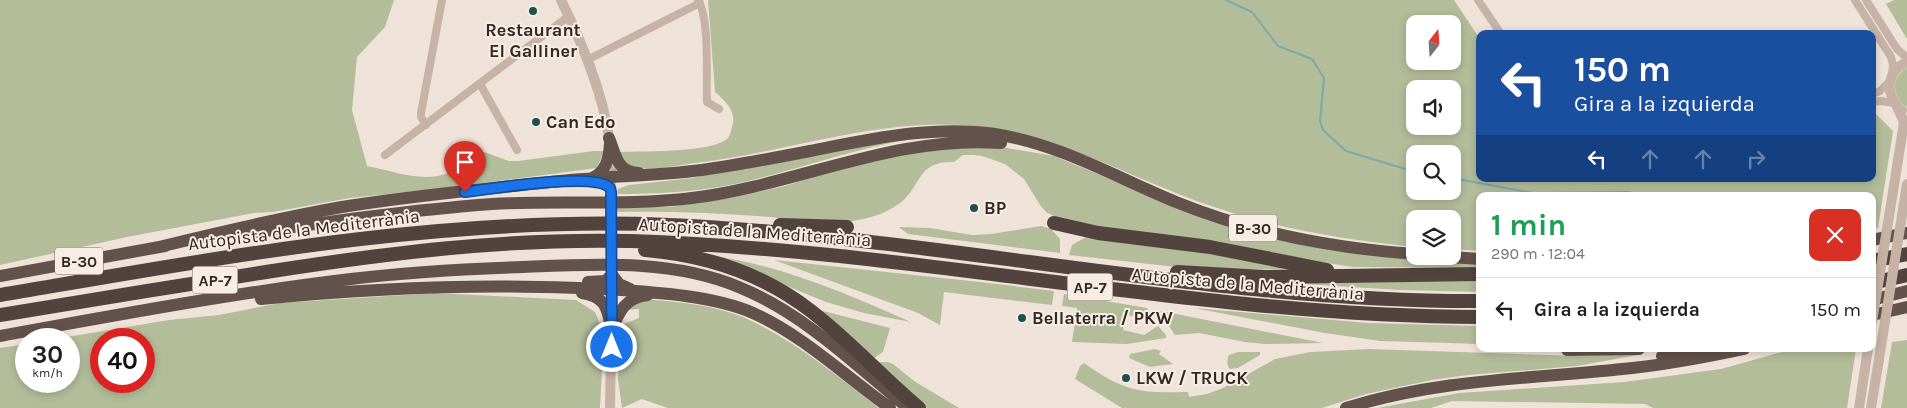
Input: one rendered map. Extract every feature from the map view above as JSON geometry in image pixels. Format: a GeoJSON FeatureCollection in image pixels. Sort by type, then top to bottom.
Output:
{"type":"FeatureCollection","features":[{"type":"Feature","properties":{"kind":"highway"},"geometry":{"type":"LineString","coordinates":[[159,247],[238,228],[345,207],[449,193],[585,180],[611,185],[623,184],[907,133],[949,131],[992,134],[1032,142],[1060,151],[1100,169]]}},
{"type":"Feature","properties":{"kind":"highway"},"geometry":{"type":"LineString","coordinates":[[610,140],[618,162],[625,170],[632,173],[674,174]]}},
{"type":"Feature","properties":{"kind":"highway"},"geometry":{"type":"LineString","coordinates":[[585,180],[599,174],[605,168],[610,140]]}},
{"type":"Feature","properties":{"kind":"highway","name":"B-30"},"geometry":{"type":"LineString","coordinates":[[0,276],[159,247],[341,220],[493,204],[637,202],[692,198],[757,186],[877,154],[938,143],[982,142],[1019,145],[1053,152],[1100,169],[1185,205],[1260,230],[1322,243],[1406,253]]}},
{"type":"Feature","properties":{"kind":"highway"},"geometry":{"type":"LineString","coordinates":[[1054,223],[1098,233],[1210,246],[1334,271],[1382,275]]}},
{"type":"Feature","properties":{"kind":"highway","name":"Autopista de la Mediterrània"},"geometry":{"type":"LineString","coordinates":[[0,295],[207,260],[396,236],[458,230],[575,224],[702,227],[809,236],[955,252],[1241,288],[1366,298],[1476,301]]}},
{"type":"Feature","properties":{"kind":"highway"},"geometry":{"type":"LineString","coordinates":[[702,227],[801,225],[847,227]]}},
{"type":"Feature","properties":{"kind":"highway"},"geometry":{"type":"LineString","coordinates":[[1876,239],[1907,233]]}},
{"type":"Feature","properties":{"kind":"highway","name":"Autopista de la Mediterrània"},"geometry":{"type":"LineString","coordinates":[[0,316],[222,279],[430,249],[501,243],[573,241],[693,244],[909,264],[1251,305],[1405,316],[1476,316]]}},
{"type":"Feature","properties":{"kind":"highway"},"geometry":{"type":"LineString","coordinates":[[430,249],[494,251],[635,250],[696,257],[722,264],[764,281],[805,307],[842,337],[919,408]]}},
{"type":"Feature","properties":{"kind":"highway"},"geometry":{"type":"LineString","coordinates":[[955,252],[1020,254],[1173,272],[1223,275],[1476,274]]}},
{"type":"Feature","properties":{"kind":"highway"},"geometry":{"type":"LineString","coordinates":[[1876,260],[1907,254]]}},
{"type":"Feature","properties":{"kind":"highway"},"geometry":{"type":"LineString","coordinates":[[1461,258],[1476,259]]}},
{"type":"Feature","properties":{"kind":"highway"},"geometry":{"type":"LineString","coordinates":[[0,336],[186,304],[354,279],[456,271],[574,265],[669,269],[725,282],[775,304],[811,329],[908,408]]}},
{"type":"Feature","properties":{"kind":"highway"},"geometry":{"type":"LineString","coordinates":[[1876,274],[1907,267]]}},
{"type":"Feature","properties":{"kind":"highway"},"geometry":{"type":"LineString","coordinates":[[498,285],[536,281],[600,282],[608,280],[612,275],[619,284],[635,291]]}},
{"type":"Feature","properties":{"kind":"highway"},"geometry":{"type":"LineString","coordinates":[[1876,282],[1907,275]]}},
{"type":"Feature","properties":{"kind":"highway"},"geometry":{"type":"LineString","coordinates":[[186,304],[421,286],[498,285],[635,291],[700,299],[728,305],[764,318],[809,346],[890,408]]}},
{"type":"Feature","properties":{"kind":"highway"},"geometry":{"type":"LineString","coordinates":[[535,286],[587,294],[599,299],[605,305],[612,331]]}},
{"type":"Feature","properties":{"kind":"highway"},"geometry":{"type":"LineString","coordinates":[[1876,299],[1907,291]]}},
{"type":"Feature","properties":{"kind":"highway"},"geometry":{"type":"LineString","coordinates":[[612,331],[618,313],[628,302],[642,296],[665,294]]}},
{"type":"Feature","properties":{"kind":"highway"},"geometry":{"type":"LineString","coordinates":[[1876,316],[1907,307]]}},
{"type":"Feature","properties":{"kind":"highway"},"geometry":{"type":"LineString","coordinates":[[1876,317],[1907,313]]}},
{"type":"Feature","properties":{"kind":"highway"},"geometry":{"type":"LineString","coordinates":[[1549,375],[1680,352]]}},
{"type":"Feature","properties":{"kind":"highway"},"geometry":{"type":"LineString","coordinates":[[1346,408],[1391,395],[1442,385],[1632,368],[1726,352]]}},
{"type":"Feature","properties":{"kind":"street"},"geometry":{"type":"LineString","coordinates":[[426,125],[421,117],[421,112],[442,0]]}},
{"type":"Feature","properties":{"kind":"street"},"geometry":{"type":"LineString","coordinates":[[561,0],[588,60],[610,140],[612,275],[610,408]]}},
{"type":"Feature","properties":{"kind":"street"},"geometry":{"type":"LineString","coordinates":[[1478,0],[1498,30]]}},
{"type":"Feature","properties":{"kind":"street"},"geometry":{"type":"LineString","coordinates":[[1855,0],[1874,30]]}},
{"type":"Feature","properties":{"kind":"street"},"geometry":{"type":"LineString","coordinates":[[1866,0],[1897,49],[1907,58]]}},
{"type":"Feature","properties":{"kind":"street"},"geometry":{"type":"LineString","coordinates":[[588,60],[699,1],[704,21],[707,102],[718,109]]}},
{"type":"Feature","properties":{"kind":"street"},"geometry":{"type":"LineString","coordinates":[[385,155],[569,16]]}},
{"type":"Feature","properties":{"kind":"street"},"geometry":{"type":"LineString","coordinates":[[1876,33],[1891,57],[1893,65],[1889,92],[1903,118],[1904,128],[1876,297]]}},
{"type":"Feature","properties":{"kind":"street"},"geometry":{"type":"LineString","coordinates":[[1876,92],[1880,91],[1898,67],[1907,62]]}},
{"type":"Feature","properties":{"kind":"street"},"geometry":{"type":"LineString","coordinates":[[480,84],[517,150]]}},
{"type":"Feature","properties":{"kind":"street"},"geometry":{"type":"LineString","coordinates":[[1876,102],[1896,105],[1907,113]]}},
{"type":"Feature","properties":{"kind":"street"},"geometry":{"type":"LineString","coordinates":[[1871,408],[1907,184]]}},
{"type":"Feature","properties":{"kind":"street"},"geometry":{"type":"LineString","coordinates":[[1859,408],[1868,352]]}},
{"type":"Feature","properties":{"kind":"green space"},"geometry":{"type":"Polygon","coordinates":[[[0,0],[394,0],[385,27],[357,57],[352,110],[367,166],[420,177],[430,177],[451,172],[484,152],[509,161],[518,161],[604,151],[597,168],[350,198],[273,212],[254,213],[127,237],[0,265],[0,0]]]}},
{"type":"Feature","properties":{"kind":"green space"},"geometry":{"type":"Polygon","coordinates":[[[708,0],[1454,0],[1476,33],[1476,182],[1876,182],[1876,114],[1893,131],[1878,228],[1876,228],[1876,192],[1476,192],[1476,251],[1461,250],[1461,210],[1406,210],[1406,246],[1363,241],[1287,227],[1236,214],[1180,194],[1058,145],[994,129],[960,125],[894,127],[728,158],[651,169],[626,165],[619,152],[693,149],[720,143],[728,138],[730,133],[733,116],[730,107],[715,92],[708,0]]]}},
{"type":"Feature","properties":{"kind":"green space"},"geometry":{"type":"Polygon","coordinates":[[[1894,0],[1907,0],[1907,39],[1886,4],[1894,0]]]}},
{"type":"Feature","properties":{"kind":"green space"},"geometry":{"type":"Polygon","coordinates":[[[1907,68],[1907,107],[1898,98],[1895,88],[1898,77],[1907,68]]]}},
{"type":"Feature","properties":{"kind":"green space"},"geometry":{"type":"Polygon","coordinates":[[[912,139],[867,148],[735,184],[676,192],[617,194],[618,189],[629,185],[692,178],[833,149],[912,139]]]}},
{"type":"Feature","properties":{"kind":"green space"},"geometry":{"type":"Polygon","coordinates":[[[1001,147],[1054,156],[1156,198],[1369,254],[1406,257],[1406,265],[1461,265],[1461,261],[1476,263],[1476,268],[1353,267],[1107,230],[1056,217],[1046,212],[1024,179],[1005,164],[973,155],[963,155],[954,162],[933,165],[921,175],[913,189],[900,203],[880,214],[858,220],[826,222],[713,213],[617,212],[617,207],[669,207],[730,198],[785,186],[836,170],[934,148],[1001,147]]]}},
{"type":"Feature","properties":{"kind":"green space"},"geometry":{"type":"Polygon","coordinates":[[[1041,226],[1051,229],[1060,239],[1060,253],[908,234],[899,227],[930,228],[972,235],[1041,226]]]}},
{"type":"Feature","properties":{"kind":"green space"},"geometry":{"type":"Polygon","coordinates":[[[1086,237],[1186,246],[1299,270],[1185,268],[1069,255],[1072,245],[1086,237]]]}},
{"type":"Feature","properties":{"kind":"green space"},"geometry":{"type":"Polygon","coordinates":[[[714,256],[765,267],[814,282],[911,322],[864,313],[826,302],[714,256]]]}},
{"type":"Feature","properties":{"kind":"green space"},"geometry":{"type":"Polygon","coordinates":[[[774,260],[1054,291],[1052,305],[944,292],[940,325],[918,313],[774,260]]]}},
{"type":"Feature","properties":{"kind":"green space"},"geometry":{"type":"Polygon","coordinates":[[[1476,278],[1476,292],[1400,290],[1255,281],[1476,278]]]}},
{"type":"Feature","properties":{"kind":"green space"},"geometry":{"type":"Polygon","coordinates":[[[435,293],[576,300],[595,312],[604,334],[600,408],[0,408],[0,348],[15,346],[15,393],[80,393],[80,335],[90,333],[90,393],[155,393],[155,328],[121,328],[169,320],[219,315],[280,303],[435,293]]]}},
{"type":"Feature","properties":{"kind":"green space"},"geometry":{"type":"Polygon","coordinates":[[[1064,294],[1147,308],[1149,312],[1145,319],[1123,314],[1121,322],[1124,323],[1123,330],[1144,335],[1158,326],[1166,335],[1166,338],[1127,344],[1072,342],[1077,308],[1062,306],[1064,294]]]}},
{"type":"Feature","properties":{"kind":"green space"},"geometry":{"type":"Polygon","coordinates":[[[653,300],[699,305],[743,317],[797,347],[879,408],[668,408],[642,399],[622,408],[618,379],[619,328],[639,318],[639,309],[627,310],[639,302],[653,300]]]}},
{"type":"Feature","properties":{"kind":"green space"},"geometry":{"type":"Polygon","coordinates":[[[1194,308],[1368,323],[1476,326],[1476,344],[1380,341],[1325,333],[1194,308]]]}},
{"type":"Feature","properties":{"kind":"green space"},"geometry":{"type":"Polygon","coordinates":[[[823,311],[890,328],[883,352],[874,358],[877,362],[893,364],[914,381],[959,408],[922,408],[821,314],[823,311]]]}},
{"type":"Feature","properties":{"kind":"green space"},"geometry":{"type":"Polygon","coordinates":[[[1161,311],[1323,343],[1265,344],[1199,333],[1175,335],[1160,313],[1161,311]]]}},
{"type":"Feature","properties":{"kind":"green space"},"geometry":{"type":"Polygon","coordinates":[[[1907,340],[1907,408],[1881,408],[1892,342],[1907,340]]]}},
{"type":"Feature","properties":{"kind":"green space"},"geometry":{"type":"Polygon","coordinates":[[[1155,349],[1161,351],[1159,354],[1173,364],[1150,367],[1129,358],[1130,354],[1155,349]]]}},
{"type":"Feature","properties":{"kind":"green space"},"geometry":{"type":"Polygon","coordinates":[[[1369,349],[1580,356],[1643,354],[1577,366],[1468,375],[1432,380],[1366,394],[1322,408],[1122,408],[1075,379],[1080,366],[1084,363],[1111,380],[1133,389],[1157,392],[1188,392],[1189,397],[1207,394],[1223,388],[1275,359],[1310,352],[1369,349]]]}},
{"type":"Feature","properties":{"kind":"green space"},"geometry":{"type":"Polygon","coordinates":[[[1238,352],[1260,352],[1260,355],[1238,368],[1230,369],[1227,362],[1229,355],[1238,352]]]}},
{"type":"Feature","properties":{"kind":"green space"},"geometry":{"type":"Polygon","coordinates":[[[1782,352],[1856,352],[1847,408],[1653,408],[1645,404],[1452,401],[1431,408],[1377,408],[1459,393],[1624,382],[1721,369],[1782,352]]]}},
{"type":"Feature","properties":{"kind":"waterway"},"geometry":{"type":"LineString","coordinates":[[1226,0],[1252,12],[1278,46],[1312,59],[1324,78],[1320,121],[1323,130],[1346,151],[1406,169]]}},
{"type":"Feature","properties":{"kind":"waterway"},"geometry":{"type":"LineString","coordinates":[[1461,180],[1528,192]]}},
{"type":"Feature","properties":{"kind":"place","name":"Restaurant El Galliner"},"geometry":{"type":"Point","coordinates":[533,11]}},
{"type":"Feature","properties":{"kind":"place","name":"Can Edo"},"geometry":{"type":"Point","coordinates":[536,122]}},
{"type":"Feature","properties":{"kind":"place","name":"BP"},"geometry":{"type":"Point","coordinates":[974,208]}},
{"type":"Feature","properties":{"kind":"place","name":"Bellaterra / PKW"},"geometry":{"type":"Point","coordinates":[1022,318]}},
{"type":"Feature","properties":{"kind":"place","name":"LKW / TRUCK"},"geometry":{"type":"Point","coordinates":[1126,378]}},
{"type":"Feature","properties":{"kind":"route"},"geometry":{"type":"LineString","coordinates":[[465,192],[581,180],[601,183],[609,187],[611,191],[612,347]]}}]}
